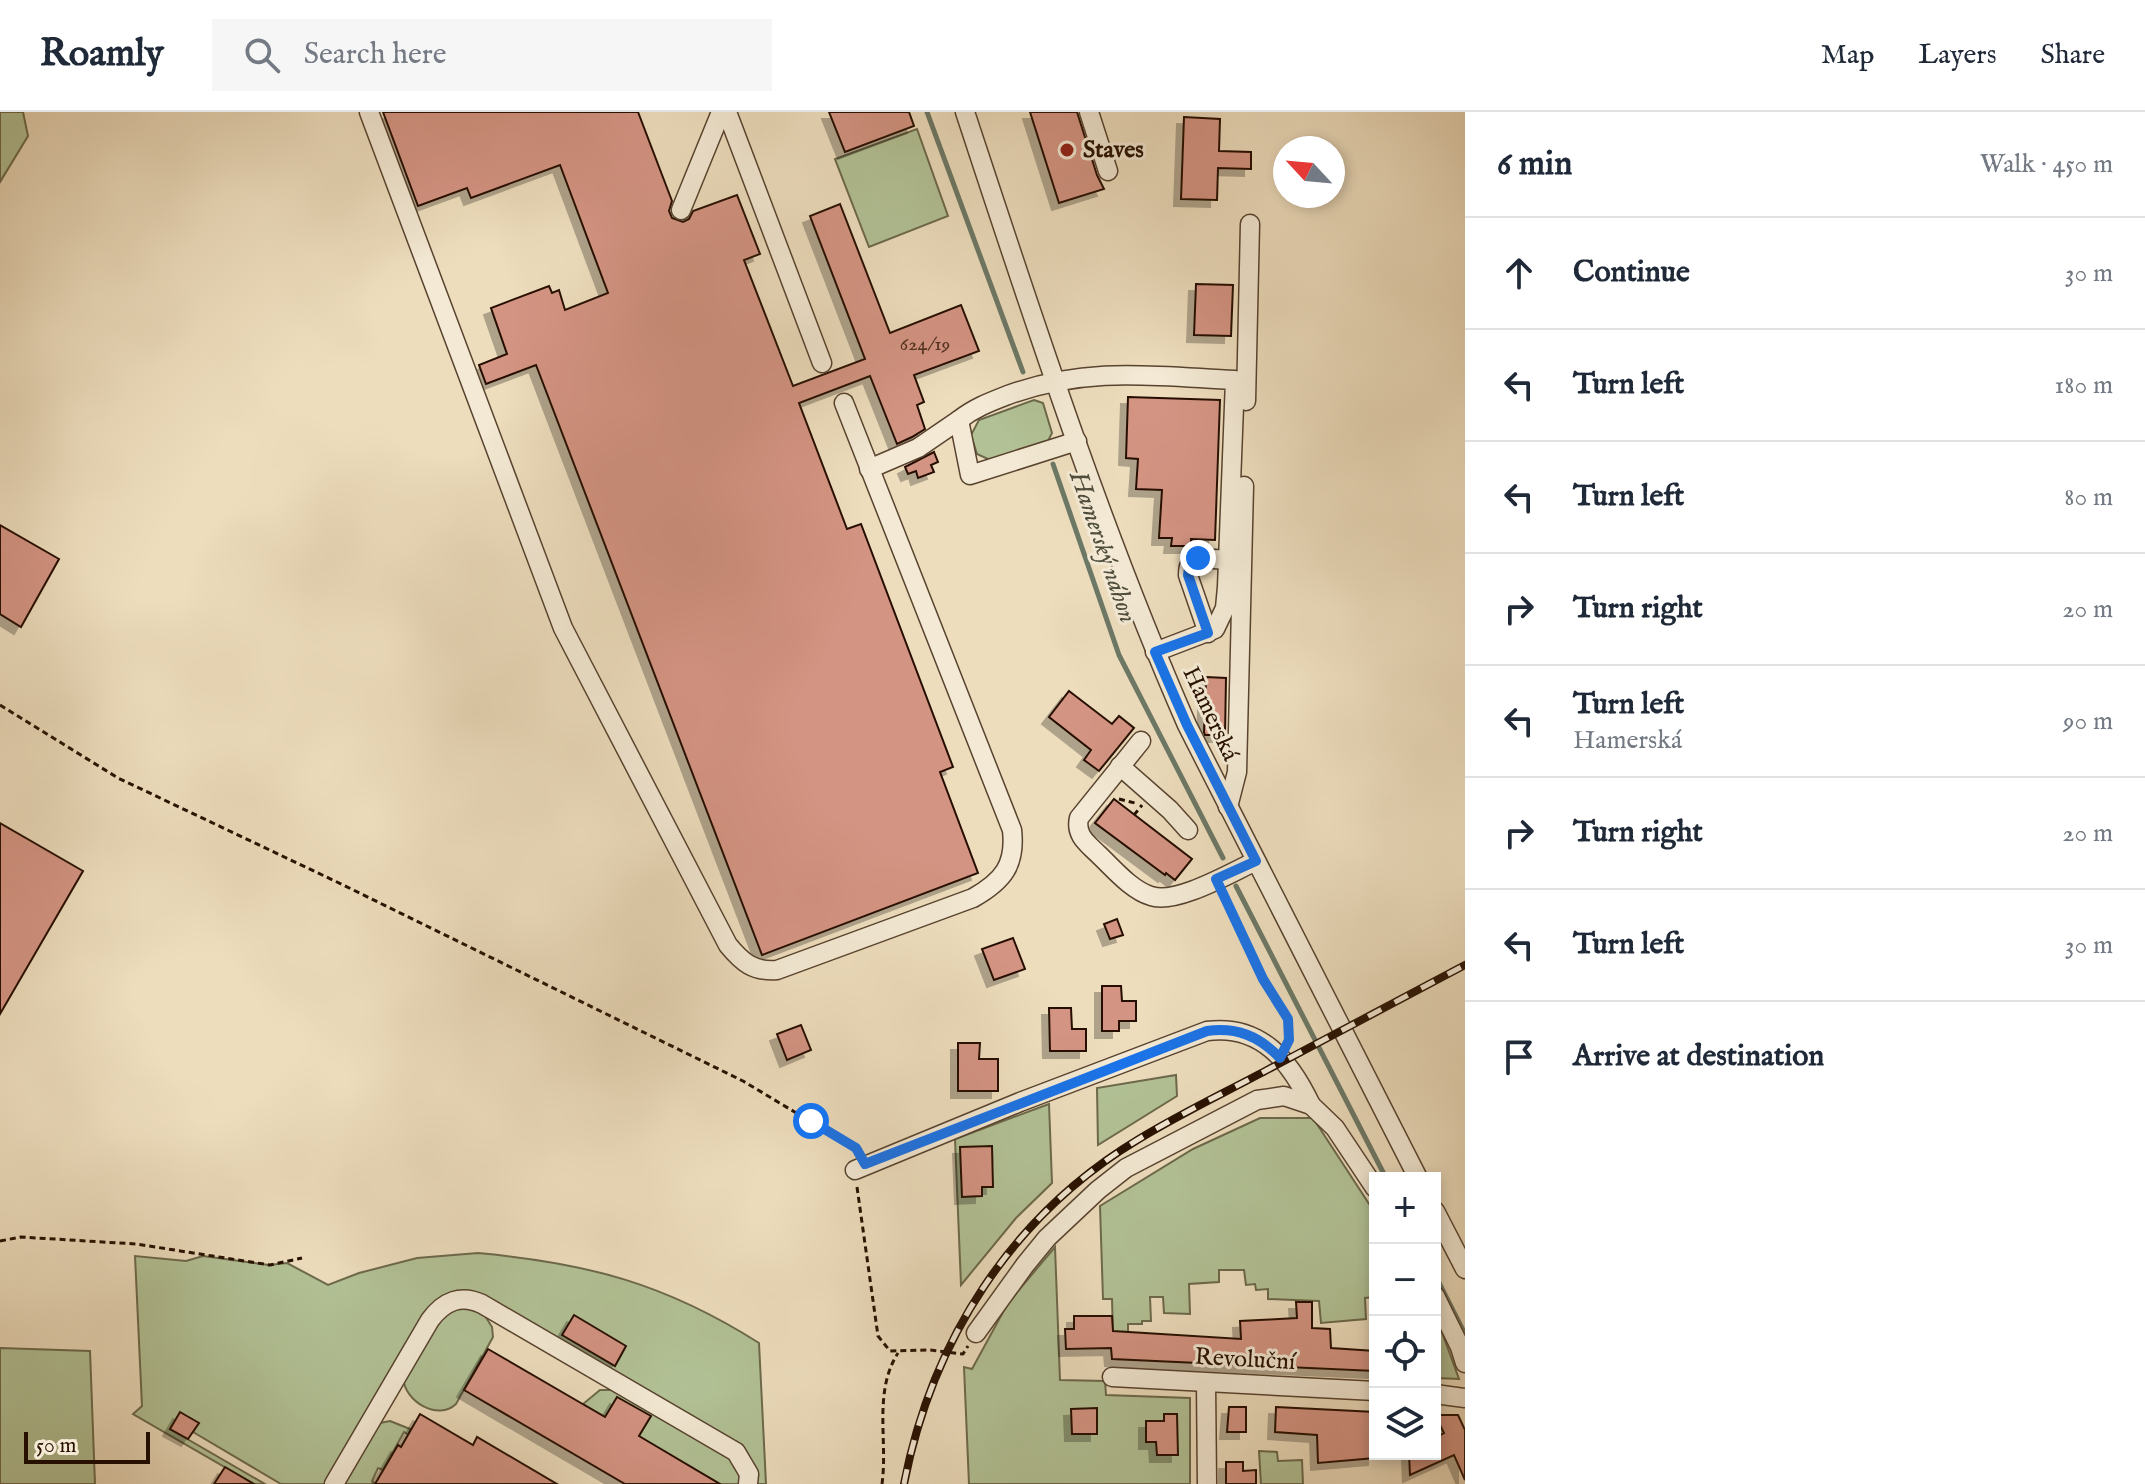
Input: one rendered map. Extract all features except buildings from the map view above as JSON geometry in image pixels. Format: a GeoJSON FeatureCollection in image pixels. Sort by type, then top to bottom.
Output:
{"type":"FeatureCollection","features":[{"type":"Feature","properties":{"kind":"street"},"geometry":{"type":"LineString","coordinates":[[369,112],[563,628],[728,945],[745,964],[756,969],[777,970],[973,898],[1000,880],[1014,848],[1012,830],[844,403]]}},
{"type":"Feature","properties":{"kind":"street"},"geometry":{"type":"LineString","coordinates":[[681,210],[721,112]]}},
{"type":"Feature","properties":{"kind":"street"},"geometry":{"type":"LineString","coordinates":[[727,112],[822,363]]}},
{"type":"Feature","properties":{"kind":"street","name":"Hamerská"},"geometry":{"type":"LineString","coordinates":[[965,112],[1054,382],[1155,652],[1187,725],[1415,1172]]}},
{"type":"Feature","properties":{"kind":"street"},"geometry":{"type":"LineString","coordinates":[[1089,112],[1108,171]]}},
{"type":"Feature","properties":{"kind":"street"},"geometry":{"type":"LineString","coordinates":[[1228,807],[1237,772],[1250,224]]}},
{"type":"Feature","properties":{"kind":"street"},"geometry":{"type":"LineString","coordinates":[[869,469],[918,448],[975,407],[1054,382],[1098,374],[1235,380],[1225,608],[1215,629],[1155,652]]}},
{"type":"Feature","properties":{"kind":"street"},"geometry":{"type":"LineString","coordinates":[[959,420],[971,478],[1010,471],[1077,441]]}},
{"type":"Feature","properties":{"kind":"street"},"geometry":{"type":"LineString","coordinates":[[1208,633],[1188,575],[1189,565],[1198,558],[1229,560]]}},
{"type":"Feature","properties":{"kind":"street"},"geometry":{"type":"LineString","coordinates":[[1141,741],[1082,813],[1078,829],[1083,839],[1131,884],[1151,896],[1162,898],[1181,894],[1256,861]]}},
{"type":"Feature","properties":{"kind":"street"},"geometry":{"type":"LineString","coordinates":[[1120,766],[1188,830]]}},
{"type":"Feature","properties":{"kind":"street"},"geometry":{"type":"LineString","coordinates":[[860,1167],[1207,1031],[1227,1030],[1243,1032],[1266,1045],[1294,1072],[1311,1105],[1335,1128],[1369,1179]]}},
{"type":"Feature","properties":{"kind":"street"},"geometry":{"type":"LineString","coordinates":[[976,1333],[1047,1238],[1069,1215],[1126,1168],[1257,1100],[1284,1096],[1311,1105]]}},
{"type":"Feature","properties":{"kind":"street"},"geometry":{"type":"LineString","coordinates":[[1441,1223],[1465,1269]]}},
{"type":"Feature","properties":{"kind":"street"},"geometry":{"type":"LineString","coordinates":[[334,1484],[438,1308],[465,1298],[482,1304],[736,1452],[749,1474],[748,1484]]}},
{"type":"Feature","properties":{"kind":"street"},"geometry":{"type":"LineString","coordinates":[[1441,1308],[1465,1363]]}},
{"type":"Feature","properties":{"kind":"street","name":"Revoluční"},"geometry":{"type":"LineString","coordinates":[[1112,1377],[1369,1391]]}},
{"type":"Feature","properties":{"kind":"street"},"geometry":{"type":"LineString","coordinates":[[1206,1383],[1207,1484]]}},
{"type":"Feature","properties":{"kind":"street"},"geometry":{"type":"LineString","coordinates":[[1441,1395],[1465,1398]]}},
{"type":"Feature","properties":{"kind":"path"},"geometry":{"type":"LineString","coordinates":[[0,705],[118,778],[743,1081],[856,1148],[878,1336],[890,1351],[898,1353],[930,1350],[963,1354],[976,1333]]}},
{"type":"Feature","properties":{"kind":"path"},"geometry":{"type":"LineString","coordinates":[[1102,788],[1114,797],[1140,807],[1134,815]]}},
{"type":"Feature","properties":{"kind":"path"},"geometry":{"type":"LineString","coordinates":[[1216,879],[1263,979],[1288,1019],[1289,1040],[1280,1058]]}},
{"type":"Feature","properties":{"kind":"path"},"geometry":{"type":"LineString","coordinates":[[0,1241],[21,1237],[136,1244],[270,1265],[302,1258]]}},
{"type":"Feature","properties":{"kind":"path"},"geometry":{"type":"LineString","coordinates":[[882,1484],[884,1389],[890,1366],[898,1353]]}},
{"type":"Feature","properties":{"kind":"green space"},"geometry":{"type":"Polygon","coordinates":[[[0,112],[23,112],[28,136],[0,182],[0,112]]]}},
{"type":"Feature","properties":{"kind":"green space"},"geometry":{"type":"Polygon","coordinates":[[[917,129],[948,216],[869,247],[835,159],[917,129]]]}},
{"type":"Feature","properties":{"kind":"green space"},"geometry":{"type":"Polygon","coordinates":[[[1034,400],[1043,403],[1052,433],[1048,441],[990,460],[977,454],[971,435],[979,420],[1034,400]]]}},
{"type":"Feature","properties":{"kind":"green space"},"geometry":{"type":"Polygon","coordinates":[[[1176,1075],[1177,1096],[1098,1145],[1097,1088],[1176,1075]]]}},
{"type":"Feature","properties":{"kind":"green space"},"geometry":{"type":"Polygon","coordinates":[[[1049,1104],[1052,1183],[1016,1218],[961,1285],[955,1139],[1049,1104]]]}},
{"type":"Feature","properties":{"kind":"green space"},"geometry":{"type":"Polygon","coordinates":[[[1260,1118],[1313,1118],[1369,1204],[1369,1298],[1365,1298],[1366,1319],[1321,1323],[1319,1301],[1268,1299],[1268,1289],[1256,1290],[1255,1284],[1246,1285],[1244,1270],[1219,1270],[1219,1282],[1189,1284],[1190,1314],[1164,1313],[1163,1297],[1150,1297],[1151,1321],[1128,1324],[1128,1334],[1113,1334],[1112,1299],[1103,1299],[1100,1206],[1193,1149],[1260,1118]]]}},
{"type":"Feature","properties":{"kind":"green space"},"geometry":{"type":"Polygon","coordinates":[[[1055,1247],[1060,1380],[1105,1381],[1106,1395],[1190,1398],[1190,1484],[969,1484],[964,1367],[972,1369],[1008,1303],[1055,1247]]]}},
{"type":"Feature","properties":{"kind":"green space"},"geometry":{"type":"Polygon","coordinates":[[[478,1253],[555,1263],[625,1280],[691,1305],[759,1343],[766,1484],[753,1484],[753,1468],[459,1293],[328,1484],[281,1484],[193,1432],[198,1423],[180,1413],[170,1429],[265,1484],[254,1484],[133,1414],[142,1406],[135,1256],[186,1261],[203,1256],[269,1265],[287,1263],[328,1285],[359,1273],[417,1258],[478,1253]]]}},
{"type":"Feature","properties":{"kind":"green space"},"geometry":{"type":"Polygon","coordinates":[[[457,1304],[482,1311],[492,1327],[493,1337],[456,1404],[449,1409],[432,1410],[410,1395],[403,1378],[436,1319],[457,1304]]]}},
{"type":"Feature","properties":{"kind":"green space"},"geometry":{"type":"Polygon","coordinates":[[[1441,1330],[1459,1379],[1441,1378],[1441,1330]]]}},
{"type":"Feature","properties":{"kind":"green space"},"geometry":{"type":"Polygon","coordinates":[[[0,1348],[90,1351],[95,1484],[0,1484],[0,1348]]]}},
{"type":"Feature","properties":{"kind":"green space"},"geometry":{"type":"Polygon","coordinates":[[[600,1390],[616,1390],[738,1462],[743,1484],[720,1484],[583,1404],[600,1390]]]}},
{"type":"Feature","properties":{"kind":"green space"},"geometry":{"type":"Polygon","coordinates":[[[390,1421],[410,1429],[409,1435],[404,1432],[383,1470],[378,1468],[372,1481],[375,1484],[340,1484],[380,1423],[390,1421]]]}},
{"type":"Feature","properties":{"kind":"green space"},"geometry":{"type":"Polygon","coordinates":[[[1259,1451],[1277,1452],[1278,1461],[1302,1460],[1303,1484],[1261,1484],[1259,1451]]]}},
{"type":"Feature","properties":{"kind":"waterway","name":"Hamerský náhon"},"geometry":{"type":"LineString","coordinates":[[927,112],[1023,372]]}},
{"type":"Feature","properties":{"kind":"waterway","name":"Hamerský náhon"},"geometry":{"type":"LineString","coordinates":[[1053,464],[1119,655],[1223,858]]}},
{"type":"Feature","properties":{"kind":"waterway","name":"Hamerský náhon"},"geometry":{"type":"LineString","coordinates":[[1236,886],[1383,1172]]}},
{"type":"Feature","properties":{"kind":"waterway","name":"Hamerský náhon"},"geometry":{"type":"LineString","coordinates":[[1441,1287],[1465,1334]]}},
{"type":"Feature","properties":{"kind":"railway"},"geometry":{"type":"LineString","coordinates":[[904,1484],[917,1431],[935,1380],[957,1332],[984,1286],[1016,1244],[1053,1205],[1094,1170],[1139,1139],[1465,965]]}},
{"type":"Feature","properties":{"kind":"place","name":"Staves"},"geometry":{"type":"Point","coordinates":[1067,150]}},
{"type":"Feature","properties":{"kind":"route"},"geometry":{"type":"LineString","coordinates":[[811,1121],[856,1148],[865,1164],[1207,1031],[1243,1032],[1272,1049],[1280,1058],[1285,1051],[1290,1032],[1288,1019],[1263,979],[1216,879],[1256,861],[1187,725],[1155,652],[1208,633],[1188,575],[1190,562],[1198,558]]}}]}
